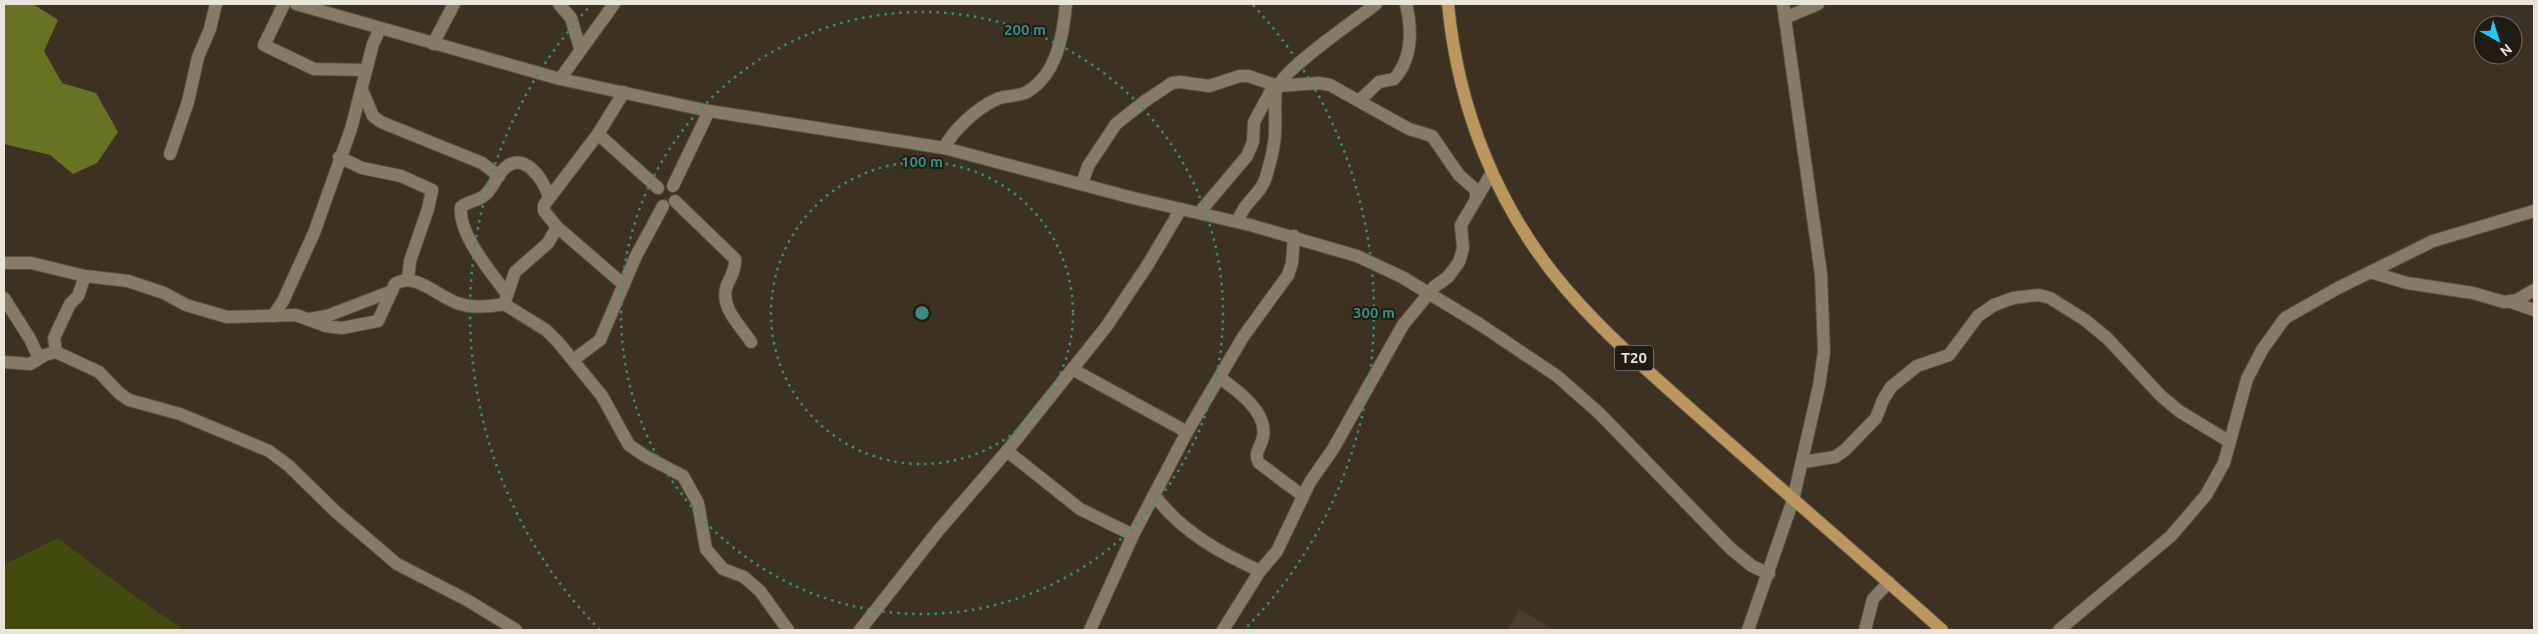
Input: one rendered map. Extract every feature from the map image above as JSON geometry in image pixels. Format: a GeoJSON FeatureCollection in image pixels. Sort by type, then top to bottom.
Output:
{"type":"FeatureCollection","features":[{"type":"Feature","properties":{"kind":"main road","name":"T20"},"geometry":{"type":"LineString","coordinates":[[1448,4],[1468,113],[1491,174],[1523,231],[1566,289],[1652,375],[1942,630]]}},
{"type":"Feature","properties":{"kind":"street"},"geometry":{"type":"LineString","coordinates":[[170,154],[188,102],[198,56],[210,29],[216,4]]}},
{"type":"Feature","properties":{"kind":"street"},"geometry":{"type":"LineString","coordinates":[[284,4],[264,44],[314,68],[366,70]]}},
{"type":"Feature","properties":{"kind":"street"},"geometry":{"type":"LineString","coordinates":[[296,4],[326,8],[380,29],[560,80],[709,111],[944,148],[1294,236],[1379,265],[1429,293],[1513,345],[1557,376],[1599,413],[1730,548],[1752,566],[1769,574]]}},
{"type":"Feature","properties":{"kind":"street"},"geometry":{"type":"LineString","coordinates":[[433,44],[454,4]]}},
{"type":"Feature","properties":{"kind":"street"},"geometry":{"type":"LineString","coordinates":[[559,4],[571,18],[580,48]]}},
{"type":"Feature","properties":{"kind":"street"},"geometry":{"type":"LineString","coordinates":[[560,80],[580,48],[614,4]]}},
{"type":"Feature","properties":{"kind":"street"},"geometry":{"type":"LineString","coordinates":[[944,148],[952,133],[985,107],[1004,96],[1024,93],[1042,78],[1052,66],[1058,50],[1066,4]]}},
{"type":"Feature","properties":{"kind":"street"},"geometry":{"type":"LineString","coordinates":[[1198,213],[1247,156],[1253,142],[1254,122],[1276,85],[1286,73],[1299,61],[1318,50],[1376,4]]}},
{"type":"Feature","properties":{"kind":"street"},"geometry":{"type":"LineString","coordinates":[[1358,101],[1379,82],[1394,79],[1407,58],[1410,27],[1406,4]]}},
{"type":"Feature","properties":{"kind":"street"},"geometry":{"type":"LineString","coordinates":[[1748,630],[1769,574],[1803,462],[1819,386],[1824,322],[1821,274],[1783,4]]}},
{"type":"Feature","properties":{"kind":"street"},"geometry":{"type":"LineString","coordinates":[[1785,18],[1818,4]]}},
{"type":"Feature","properties":{"kind":"street"},"geometry":{"type":"LineString","coordinates":[[273,316],[308,249],[362,90],[373,44],[380,29]]}},
{"type":"Feature","properties":{"kind":"street"},"geometry":{"type":"LineString","coordinates":[[1082,184],[1088,166],[1116,124],[1168,85],[1180,82],[1209,86],[1240,76],[1248,76],[1276,85],[1325,83],[1409,129],[1432,136],[1459,175],[1476,190],[1476,198]]}},
{"type":"Feature","properties":{"kind":"street"},"geometry":{"type":"LineString","coordinates":[[1238,222],[1242,210],[1260,191],[1266,178],[1274,145],[1276,85]]}},
{"type":"Feature","properties":{"kind":"street"},"geometry":{"type":"LineString","coordinates":[[362,90],[373,116],[381,122],[482,164],[500,176]]}},
{"type":"Feature","properties":{"kind":"street"},"geometry":{"type":"LineString","coordinates":[[623,284],[557,227],[544,211],[544,205],[598,134],[624,92]]}},
{"type":"Feature","properties":{"kind":"street"},"geometry":{"type":"LineString","coordinates":[[673,186],[709,111]]}},
{"type":"Feature","properties":{"kind":"street"},"geometry":{"type":"LineString","coordinates":[[598,134],[658,188]]}},
{"type":"Feature","properties":{"kind":"street"},"geometry":{"type":"LineString","coordinates":[[339,157],[362,168],[401,176],[432,190],[428,209],[414,246],[408,280]]}},
{"type":"Feature","properties":{"kind":"street"},"geometry":{"type":"LineString","coordinates":[[549,197],[542,181],[524,163],[512,164],[502,171],[482,198],[465,204],[461,211],[473,245],[506,299],[546,330],[573,360],[612,410],[622,433],[630,445],[644,456],[683,476],[698,503],[706,549],[724,569],[744,577],[760,591],[788,630]]}},
{"type":"Feature","properties":{"kind":"street"},"geometry":{"type":"LineString","coordinates":[[1223,630],[1260,571],[1277,551],[1303,496],[1336,443],[1403,325],[1429,293],[1448,277],[1459,262],[1463,249],[1461,225],[1491,174]]}},
{"type":"Feature","properties":{"kind":"street"},"geometry":{"type":"LineString","coordinates":[[658,188],[667,185],[673,186]]}},
{"type":"Feature","properties":{"kind":"street"},"geometry":{"type":"LineString","coordinates":[[658,188],[656,199],[663,206],[669,207],[676,202],[678,195],[673,186]]}},
{"type":"Feature","properties":{"kind":"street"},"geometry":{"type":"LineString","coordinates":[[676,202],[735,259],[736,264],[727,287],[725,300],[733,316],[751,342]]}},
{"type":"Feature","properties":{"kind":"street"},"geometry":{"type":"LineString","coordinates":[[573,360],[600,340],[623,284],[663,206]]}},
{"type":"Feature","properties":{"kind":"street"},"geometry":{"type":"LineString","coordinates":[[860,630],[938,531],[1007,451],[1072,369],[1123,302],[1181,209]]}},
{"type":"Feature","properties":{"kind":"street"},"geometry":{"type":"LineString","coordinates":[[2058,630],[2151,554],[2190,516],[2217,478],[2230,442],[2247,379],[2278,326],[2295,311],[2433,241],[2534,211]]}},
{"type":"Feature","properties":{"kind":"street"},"geometry":{"type":"LineString","coordinates":[[506,299],[515,272],[548,243],[557,227]]}},
{"type":"Feature","properties":{"kind":"street"},"geometry":{"type":"LineString","coordinates":[[1090,630],[1133,535],[1187,432],[1243,337],[1288,275],[1292,263],[1294,236]]}},
{"type":"Feature","properties":{"kind":"street"},"geometry":{"type":"LineString","coordinates":[[4,263],[31,263],[85,276],[106,277],[149,287],[186,305],[226,317],[296,315],[326,326],[342,328],[375,322],[380,318],[398,282],[408,280],[422,284],[456,303],[471,306],[506,299]]}},
{"type":"Feature","properties":{"kind":"street"},"geometry":{"type":"LineString","coordinates":[[2370,272],[2407,283],[2464,290],[2534,310]]}},
{"type":"Feature","properties":{"kind":"street"},"geometry":{"type":"LineString","coordinates":[[56,352],[54,338],[70,304],[78,296],[85,276]]}},
{"type":"Feature","properties":{"kind":"street"},"geometry":{"type":"LineString","coordinates":[[2511,302],[2523,298],[2534,290]]}},
{"type":"Feature","properties":{"kind":"street"},"geometry":{"type":"LineString","coordinates":[[309,319],[327,316],[392,291]]}},
{"type":"Feature","properties":{"kind":"street"},"geometry":{"type":"LineString","coordinates":[[1803,462],[1835,457],[1845,450],[1876,418],[1883,400],[1891,387],[1917,366],[1949,354],[1978,316],[1994,305],[2013,298],[2039,295],[2050,298],[2085,320],[2107,338],[2161,396],[2179,411],[2230,442]]}},
{"type":"Feature","properties":{"kind":"street"},"geometry":{"type":"LineString","coordinates":[[4,298],[39,358]]}},
{"type":"Feature","properties":{"kind":"street"},"geometry":{"type":"LineString","coordinates":[[4,362],[30,364],[39,358],[56,352],[99,372],[119,393],[129,400],[180,414],[269,451],[289,466],[336,512],[397,564],[467,600],[516,630]]}},
{"type":"Feature","properties":{"kind":"street"},"geometry":{"type":"LineString","coordinates":[[1072,369],[1187,432]]}},
{"type":"Feature","properties":{"kind":"street"},"geometry":{"type":"LineString","coordinates":[[1220,378],[1249,402],[1258,417],[1263,431],[1256,455],[1259,463],[1303,496]]}},
{"type":"Feature","properties":{"kind":"street"},"geometry":{"type":"LineString","coordinates":[[1007,451],[1080,509],[1133,535]]}},
{"type":"Feature","properties":{"kind":"street"},"geometry":{"type":"LineString","coordinates":[[1154,495],[1164,509],[1194,534],[1232,558],[1260,571]]}},
{"type":"Feature","properties":{"kind":"street"},"geometry":{"type":"LineString","coordinates":[[1865,630],[1873,599],[1889,582]]}},
{"type":"Feature","properties":{"kind":"shaded area"},"geometry":{"type":"Polygon","coordinates":[[[1520,609],[1554,630],[1507,630],[1520,609]]]}},
{"type":"Feature","properties":{"kind":"green space"},"geometry":{"type":"Polygon","coordinates":[[[4,4],[33,4],[58,20],[44,51],[62,83],[96,93],[118,132],[97,163],[73,174],[50,155],[4,144],[4,4]]]}},
{"type":"Feature","properties":{"kind":"green space"},"geometry":{"type":"Polygon","coordinates":[[[58,538],[126,590],[184,630],[4,630],[4,565],[58,538]]]}}]}
